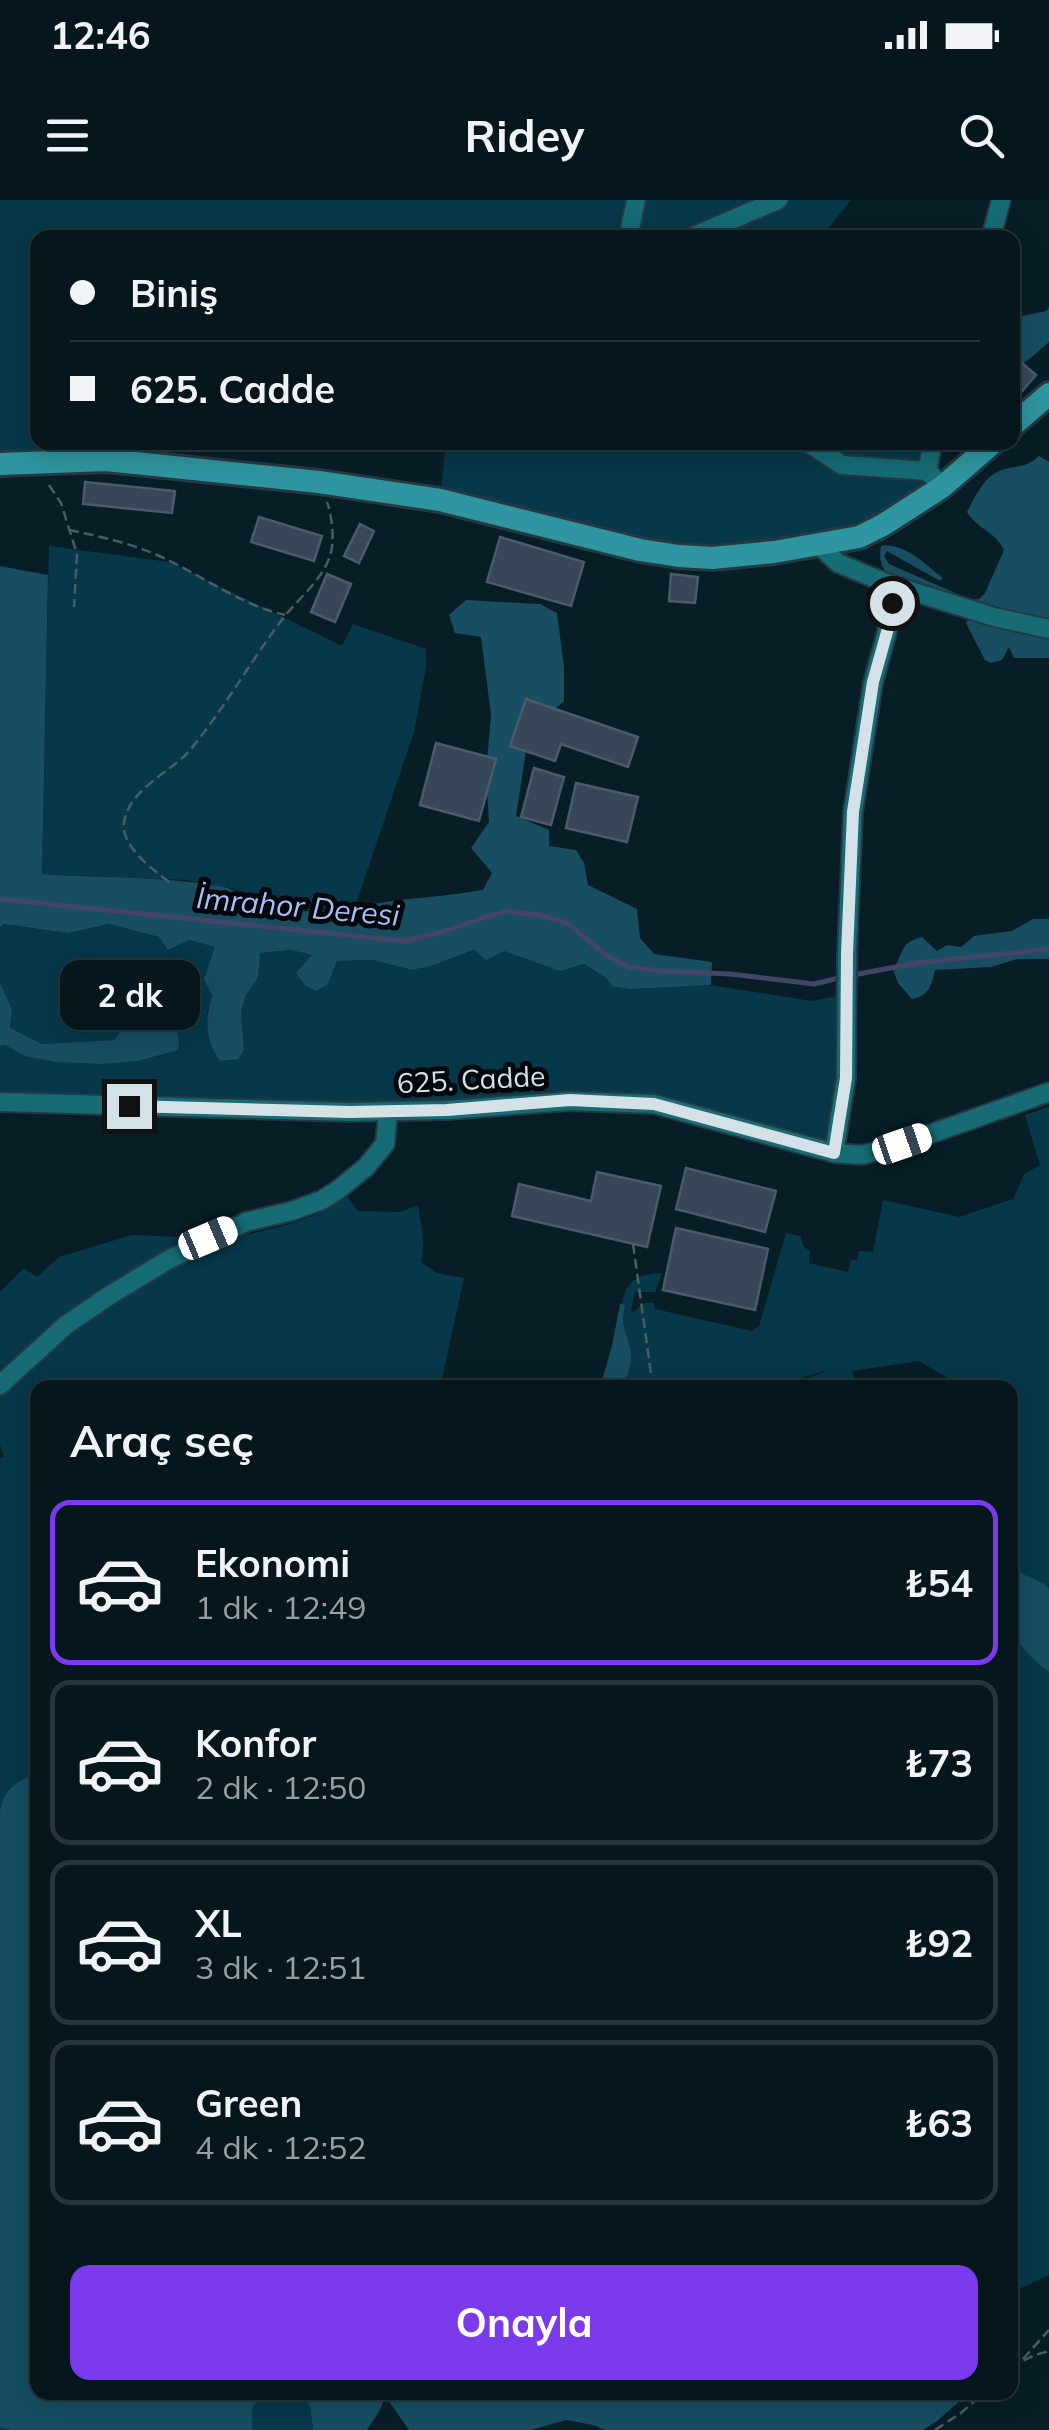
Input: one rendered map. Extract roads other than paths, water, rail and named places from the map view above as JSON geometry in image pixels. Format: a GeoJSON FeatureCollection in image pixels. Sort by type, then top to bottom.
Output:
{"type":"FeatureCollection","features":[{"type":"Feature","properties":{"kind":"street"},"geometry":{"type":"LineString","coordinates":[[630,230],[636,200]]}},
{"type":"Feature","properties":{"kind":"street"},"geometry":{"type":"LineString","coordinates":[[708,230],[778,200]]}},
{"type":"Feature","properties":{"kind":"street"},"geometry":{"type":"LineString","coordinates":[[992,230],[1001,200]]}},
{"type":"Feature","properties":{"kind":"street"},"geometry":{"type":"LineString","coordinates":[[1020,419],[1049,394]]}},
{"type":"Feature","properties":{"kind":"street"},"geometry":{"type":"LineString","coordinates":[[819,450],[842,465],[934,479]]}},
{"type":"Feature","properties":{"kind":"street"},"geometry":{"type":"LineString","coordinates":[[933,450],[934,479]]}},
{"type":"Feature","properties":{"kind":"street"},"geometry":{"type":"LineString","coordinates":[[10,464],[106,460],[320,482],[440,500],[640,550],[712,558],[859,537],[934,479],[981,450]]}},
{"type":"Feature","properties":{"kind":"street"},"geometry":{"type":"LineString","coordinates":[[819,545],[838,563],[886,583],[994,617],[1049,629]]}},
{"type":"Feature","properties":{"kind":"street"},"geometry":{"type":"LineString","coordinates":[[834,1153],[846,1078],[853,812],[873,682],[892,603],[886,583]]}},
{"type":"Feature","properties":{"kind":"street","name":"625. Cadde"},"geometry":{"type":"LineString","coordinates":[[0,1102],[388,1111],[570,1100],[654,1104],[834,1153],[862,1155],[1049,1092]]}},
{"type":"Feature","properties":{"kind":"street"},"geometry":{"type":"LineString","coordinates":[[0,1385],[66,1325],[168,1260],[246,1222],[292,1211],[338,1190],[366,1168],[385,1144],[388,1111]]}},
{"type":"Feature","properties":{"kind":"waterway","name":"İmrahor Deresi"},"geometry":{"type":"LineString","coordinates":[[0,899],[404,941],[504,911],[567,923],[606,955],[629,967],[814,984],[843,977]]}},
{"type":"Feature","properties":{"kind":"waterway","name":"İmrahor Deresi"},"geometry":{"type":"LineString","coordinates":[[853,975],[917,963],[1049,949]]}}]}
